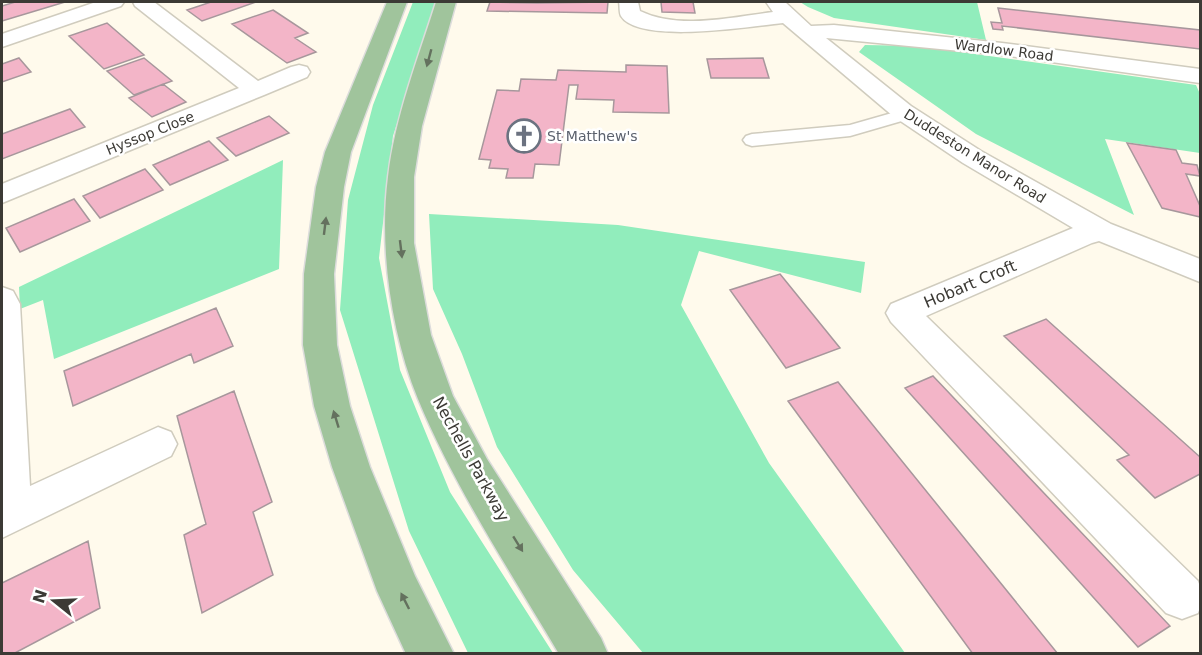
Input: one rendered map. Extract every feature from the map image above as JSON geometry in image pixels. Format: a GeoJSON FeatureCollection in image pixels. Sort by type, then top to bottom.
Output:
{"type":"FeatureCollection","features":[{"type":"Feature","properties":{"kind":"main road"},"geometry":{"type":"LineString","coordinates":[[397,2],[338,152],[332,175],[319,274],[320,345],[332,406],[351,467],[399,591],[431,654]]}},
{"type":"Feature","properties":{"kind":"main road","name":"Nechells Parkway"},"geometry":{"type":"LineString","coordinates":[[446,2],[410,126],[401,177],[399,243],[414,335],[436,399],[473,471],[585,654]]}},
{"type":"Feature","properties":{"kind":"street"},"geometry":{"type":"LineString","coordinates":[[2,41],[114,2]]}},
{"type":"Feature","properties":{"kind":"street"},"geometry":{"type":"LineString","coordinates":[[142,2],[256,90]]}},
{"type":"Feature","properties":{"kind":"street"},"geometry":{"type":"LineString","coordinates":[[629,2],[630,14],[638,20],[676,27],[781,9]]}},
{"type":"Feature","properties":{"kind":"street","name":"Duddeston Manor Road"},"geometry":{"type":"LineString","coordinates":[[781,9],[906,114],[972,157],[1101,231],[1200,271]]}},
{"type":"Feature","properties":{"kind":"street","name":"Wardlow Road"},"geometry":{"type":"LineString","coordinates":[[808,32],[834,31],[1002,49],[1200,76]]}},
{"type":"Feature","properties":{"kind":"street","name":"Hyssop Close"},"geometry":{"type":"LineString","coordinates":[[2,194],[299,72]]}},
{"type":"Feature","properties":{"kind":"street","name":"Hobart Croft"},"geometry":{"type":"LineString","coordinates":[[1101,231],[1085,234],[902,313],[1182,597]]}},
{"type":"Feature","properties":{"kind":"street"},"geometry":{"type":"LineString","coordinates":[[2,299],[7,344],[6,517],[158,444]]}},
{"type":"Feature","properties":{"kind":"lane"},"geometry":{"type":"LineString","coordinates":[[752,140],[859,130],[906,114]]}},
{"type":"Feature","properties":{"kind":"green space"},"geometry":{"type":"Polygon","coordinates":[[[413,2],[436,2],[393,136],[379,258],[400,370],[450,492],[553,653],[468,653],[409,531],[340,310],[348,200],[373,105],[413,2]]]}},
{"type":"Feature","properties":{"kind":"green space"},"geometry":{"type":"Polygon","coordinates":[[[800,2],[977,2],[986,40],[834,18],[800,2]]]}},
{"type":"Feature","properties":{"kind":"green space"},"geometry":{"type":"Polygon","coordinates":[[[865,45],[917,46],[1196,85],[1200,94],[1200,153],[1105,139],[1134,215],[976,134],[859,52],[865,45]]]}},
{"type":"Feature","properties":{"kind":"green space"},"geometry":{"type":"Polygon","coordinates":[[[283,160],[279,269],[54,359],[43,300],[20,309],[19,287],[283,160]]]}},
{"type":"Feature","properties":{"kind":"green space"},"geometry":{"type":"Polygon","coordinates":[[[429,214],[618,225],[865,262],[861,293],[699,251],[681,305],[769,463],[905,653],[643,653],[573,570],[497,447],[462,354],[433,289],[429,214]]]}},
{"type":"Feature","properties":{"kind":"building"},"geometry":{"type":"Polygon","coordinates":[[[15,2],[65,2],[2,21],[2,6],[15,2]]]}},
{"type":"Feature","properties":{"kind":"building"},"geometry":{"type":"Polygon","coordinates":[[[211,2],[256,2],[202,21],[187,10],[211,2]]]}},
{"type":"Feature","properties":{"kind":"building"},"geometry":{"type":"Polygon","coordinates":[[[490,2],[608,2],[607,13],[487,11],[490,2]]]}},
{"type":"Feature","properties":{"kind":"building"},"geometry":{"type":"Polygon","coordinates":[[[661,2],[693,2],[695,13],[662,12],[661,2]]]}},
{"type":"Feature","properties":{"kind":"building"},"geometry":{"type":"Polygon","coordinates":[[[998,8],[1200,30],[1200,49],[1002,26],[1003,30],[993,29],[991,22],[1002,23],[998,8]]]}},
{"type":"Feature","properties":{"kind":"building"},"geometry":{"type":"Polygon","coordinates":[[[273,10],[308,33],[295,38],[316,52],[287,63],[232,24],[273,10]]]}},
{"type":"Feature","properties":{"kind":"building"},"geometry":{"type":"Polygon","coordinates":[[[107,23],[144,55],[104,69],[69,36],[107,23]]]}},
{"type":"Feature","properties":{"kind":"building"},"geometry":{"type":"Polygon","coordinates":[[[19,58],[31,72],[2,82],[2,64],[19,58]]]}},
{"type":"Feature","properties":{"kind":"building"},"geometry":{"type":"Polygon","coordinates":[[[144,58],[172,81],[134,95],[107,71],[144,58]]]}},
{"type":"Feature","properties":{"kind":"building"},"geometry":{"type":"Polygon","coordinates":[[[763,58],[769,78],[711,78],[707,59],[763,58]]]}},
{"type":"Feature","properties":{"kind":"building","name":"St Matthew's"},"geometry":{"type":"Polygon","coordinates":[[[626,65],[667,66],[669,113],[613,112],[614,100],[576,99],[578,85],[569,85],[559,165],[535,164],[533,178],[506,178],[508,169],[489,168],[491,160],[479,159],[497,90],[519,91],[521,79],[556,80],[558,70],[626,72],[626,65]]]}},
{"type":"Feature","properties":{"kind":"building"},"geometry":{"type":"Polygon","coordinates":[[[163,84],[186,102],[152,117],[129,98],[163,84]]]}},
{"type":"Feature","properties":{"kind":"building"},"geometry":{"type":"Polygon","coordinates":[[[70,109],[85,127],[2,159],[2,134],[70,109]]]}},
{"type":"Feature","properties":{"kind":"building"},"geometry":{"type":"Polygon","coordinates":[[[269,116],[289,133],[236,156],[217,138],[269,116]]]}},
{"type":"Feature","properties":{"kind":"building"},"geometry":{"type":"Polygon","coordinates":[[[209,141],[228,160],[170,185],[153,165],[209,141]]]}},
{"type":"Feature","properties":{"kind":"building"},"geometry":{"type":"Polygon","coordinates":[[[1127,143],[1176,150],[1182,163],[1197,165],[1200,176],[1186,174],[1200,206],[1200,217],[1162,208],[1127,143]]]}},
{"type":"Feature","properties":{"kind":"building"},"geometry":{"type":"Polygon","coordinates":[[[145,169],[163,190],[100,218],[83,196],[145,169]]]}},
{"type":"Feature","properties":{"kind":"building"},"geometry":{"type":"Polygon","coordinates":[[[74,199],[90,221],[20,252],[6,228],[74,199]]]}},
{"type":"Feature","properties":{"kind":"building"},"geometry":{"type":"Polygon","coordinates":[[[780,274],[840,348],[786,368],[730,290],[780,274]]]}},
{"type":"Feature","properties":{"kind":"building"},"geometry":{"type":"Polygon","coordinates":[[[216,308],[233,346],[194,363],[191,354],[73,406],[64,371],[216,308]]]}},
{"type":"Feature","properties":{"kind":"building"},"geometry":{"type":"Polygon","coordinates":[[[1046,319],[1200,457],[1200,474],[1155,498],[1117,460],[1129,455],[1004,336],[1046,319]]]}},
{"type":"Feature","properties":{"kind":"building"},"geometry":{"type":"Polygon","coordinates":[[[933,376],[1170,626],[1138,647],[905,388],[933,376]]]}},
{"type":"Feature","properties":{"kind":"building"},"geometry":{"type":"Polygon","coordinates":[[[838,382],[1058,654],[973,654],[788,401],[838,382]]]}},
{"type":"Feature","properties":{"kind":"building"},"geometry":{"type":"Polygon","coordinates":[[[234,391],[272,502],[253,512],[273,575],[202,613],[184,535],[206,524],[177,416],[234,391]]]}},
{"type":"Feature","properties":{"kind":"building"},"geometry":{"type":"Polygon","coordinates":[[[88,541],[100,608],[13,654],[2,654],[2,583],[88,541]]]}},
{"type":"Feature","properties":{"kind":"place","name":"St Matthew's"},"geometry":{"type":"Point","coordinates":[524,136]}}]}
